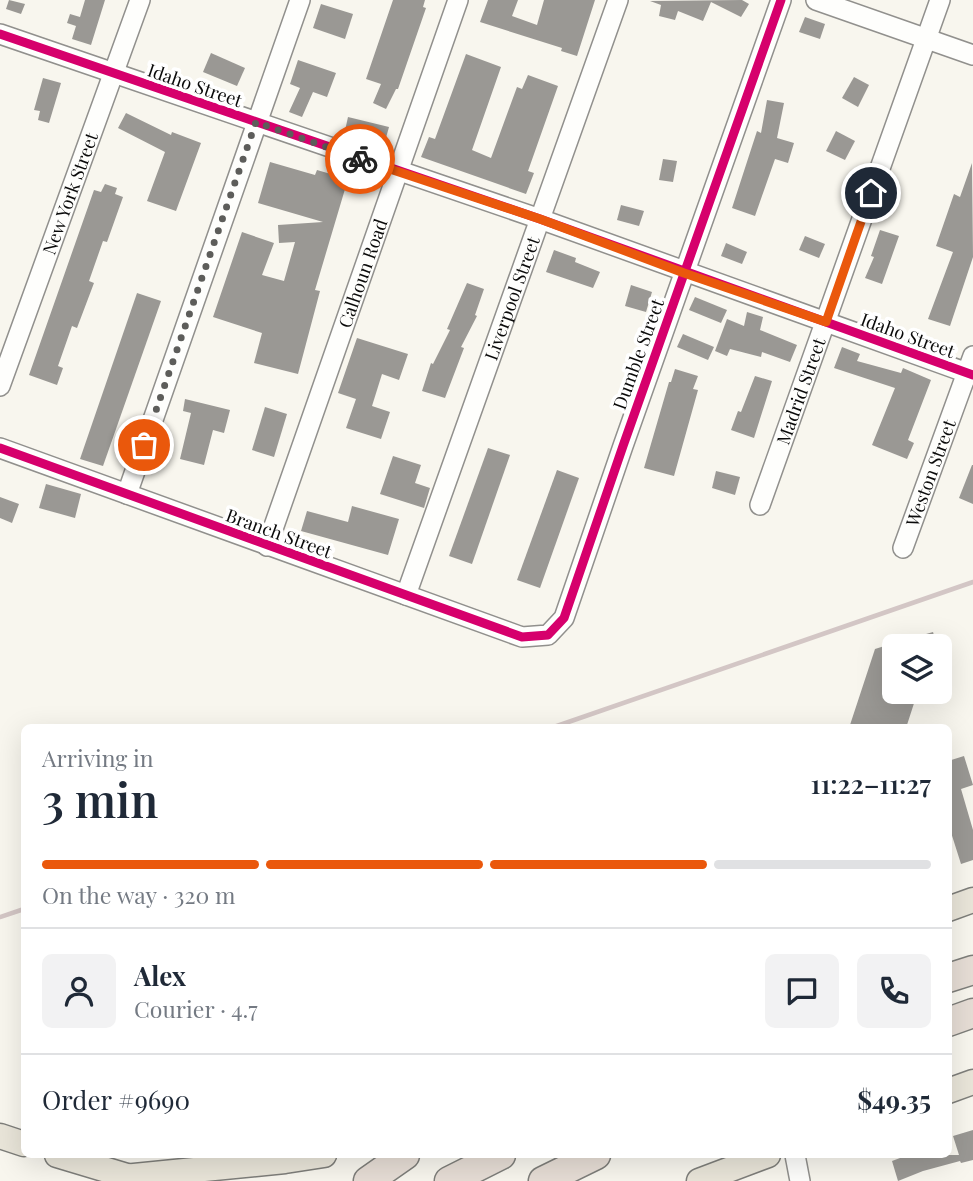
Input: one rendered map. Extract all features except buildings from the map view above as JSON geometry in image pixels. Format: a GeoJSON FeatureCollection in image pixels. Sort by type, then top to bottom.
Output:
{"type":"FeatureCollection","features":[{"type":"Feature","properties":{"kind":"highway"},"geometry":{"type":"LineString","coordinates":[[952,977],[973,970]]}},
{"type":"Feature","properties":{"kind":"highway"},"geometry":{"type":"LineString","coordinates":[[952,1021],[973,1013]]}},
{"type":"Feature","properties":{"kind":"highway"},"geometry":{"type":"LineString","coordinates":[[368,1181],[401,1158]]}},
{"type":"Feature","properties":{"kind":"highway"},"geometry":{"type":"LineString","coordinates":[[449,1181],[495,1158]]}},
{"type":"Feature","properties":{"kind":"highway"},"geometry":{"type":"LineString","coordinates":[[543,1181],[590,1158]]}},
{"type":"Feature","properties":{"kind":"main road"},"geometry":{"type":"LineString","coordinates":[[952,908],[973,900]]}},
{"type":"Feature","properties":{"kind":"main road"},"geometry":{"type":"LineString","coordinates":[[952,1090],[973,1082]]}},
{"type":"Feature","properties":{"kind":"main road"},"geometry":{"type":"LineString","coordinates":[[0,1136],[21,1143]]}},
{"type":"Feature","properties":{"kind":"main road"},"geometry":{"type":"LineString","coordinates":[[66,1158],[132,1180],[292,1171],[318,1158]]}},
{"type":"Feature","properties":{"kind":"main road"},"geometry":{"type":"LineString","coordinates":[[699,1181],[760,1158]]}},
{"type":"Feature","properties":{"kind":"street","name":"New York Street"},"geometry":{"type":"LineString","coordinates":[[0,386],[140,0]]}},
{"type":"Feature","properties":{"kind":"street"},"geometry":{"type":"LineString","coordinates":[[127,494],[300,0]]}},
{"type":"Feature","properties":{"kind":"street","name":"Calhoun Road"},"geometry":{"type":"LineString","coordinates":[[267,545],[458,0]]}},
{"type":"Feature","properties":{"kind":"street","name":"Liverpool Street"},"geometry":{"type":"LineString","coordinates":[[406,595],[618,0]]}},
{"type":"Feature","properties":{"kind":"street","name":"Dumble Street"},"geometry":{"type":"LineString","coordinates":[[548,635],[564,618],[781,0]]}},
{"type":"Feature","properties":{"kind":"street"},"geometry":{"type":"LineString","coordinates":[[816,0],[973,55]]}},
{"type":"Feature","properties":{"kind":"street","name":"Madrid Street"},"geometry":{"type":"LineString","coordinates":[[760,505],[940,0]]}},
{"type":"Feature","properties":{"kind":"street","name":"Idaho Street"},"geometry":{"type":"LineString","coordinates":[[0,34],[540,219],[826,322],[971,368]]}},
{"type":"Feature","properties":{"kind":"street","name":"Weston Street"},"geometry":{"type":"LineString","coordinates":[[903,548],[971,368]]}},
{"type":"Feature","properties":{"kind":"street","name":"Branch Street"},"geometry":{"type":"LineString","coordinates":[[0,448],[522,637],[548,635]]}},
{"type":"Feature","properties":{"kind":"street"},"geometry":{"type":"LineString","coordinates":[[796,1158],[800,1181]]}},
{"type":"Feature","properties":{"kind":"railway"},"geometry":{"type":"LineString","coordinates":[[563,724],[973,582]]}},
{"type":"Feature","properties":{"kind":"railway"},"geometry":{"type":"LineString","coordinates":[[0,917],[21,910]]}},
{"type":"Feature","properties":{"kind":"cycle path"},"geometry":{"type":"LineString","coordinates":[[0,448],[522,637],[548,635],[564,618],[781,0]]}},
{"type":"Feature","properties":{"kind":"cycle path"},"geometry":{"type":"LineString","coordinates":[[0,34],[540,219],[973,375]]}},
{"type":"Feature","properties":{"kind":"way so far"},"geometry":{"type":"LineString","coordinates":[[144,445],[256,122],[360,159]]}},
{"type":"Feature","properties":{"kind":"route"},"geometry":{"type":"LineString","coordinates":[[360,159],[540,219],[826,322],[871,193]]}}]}
